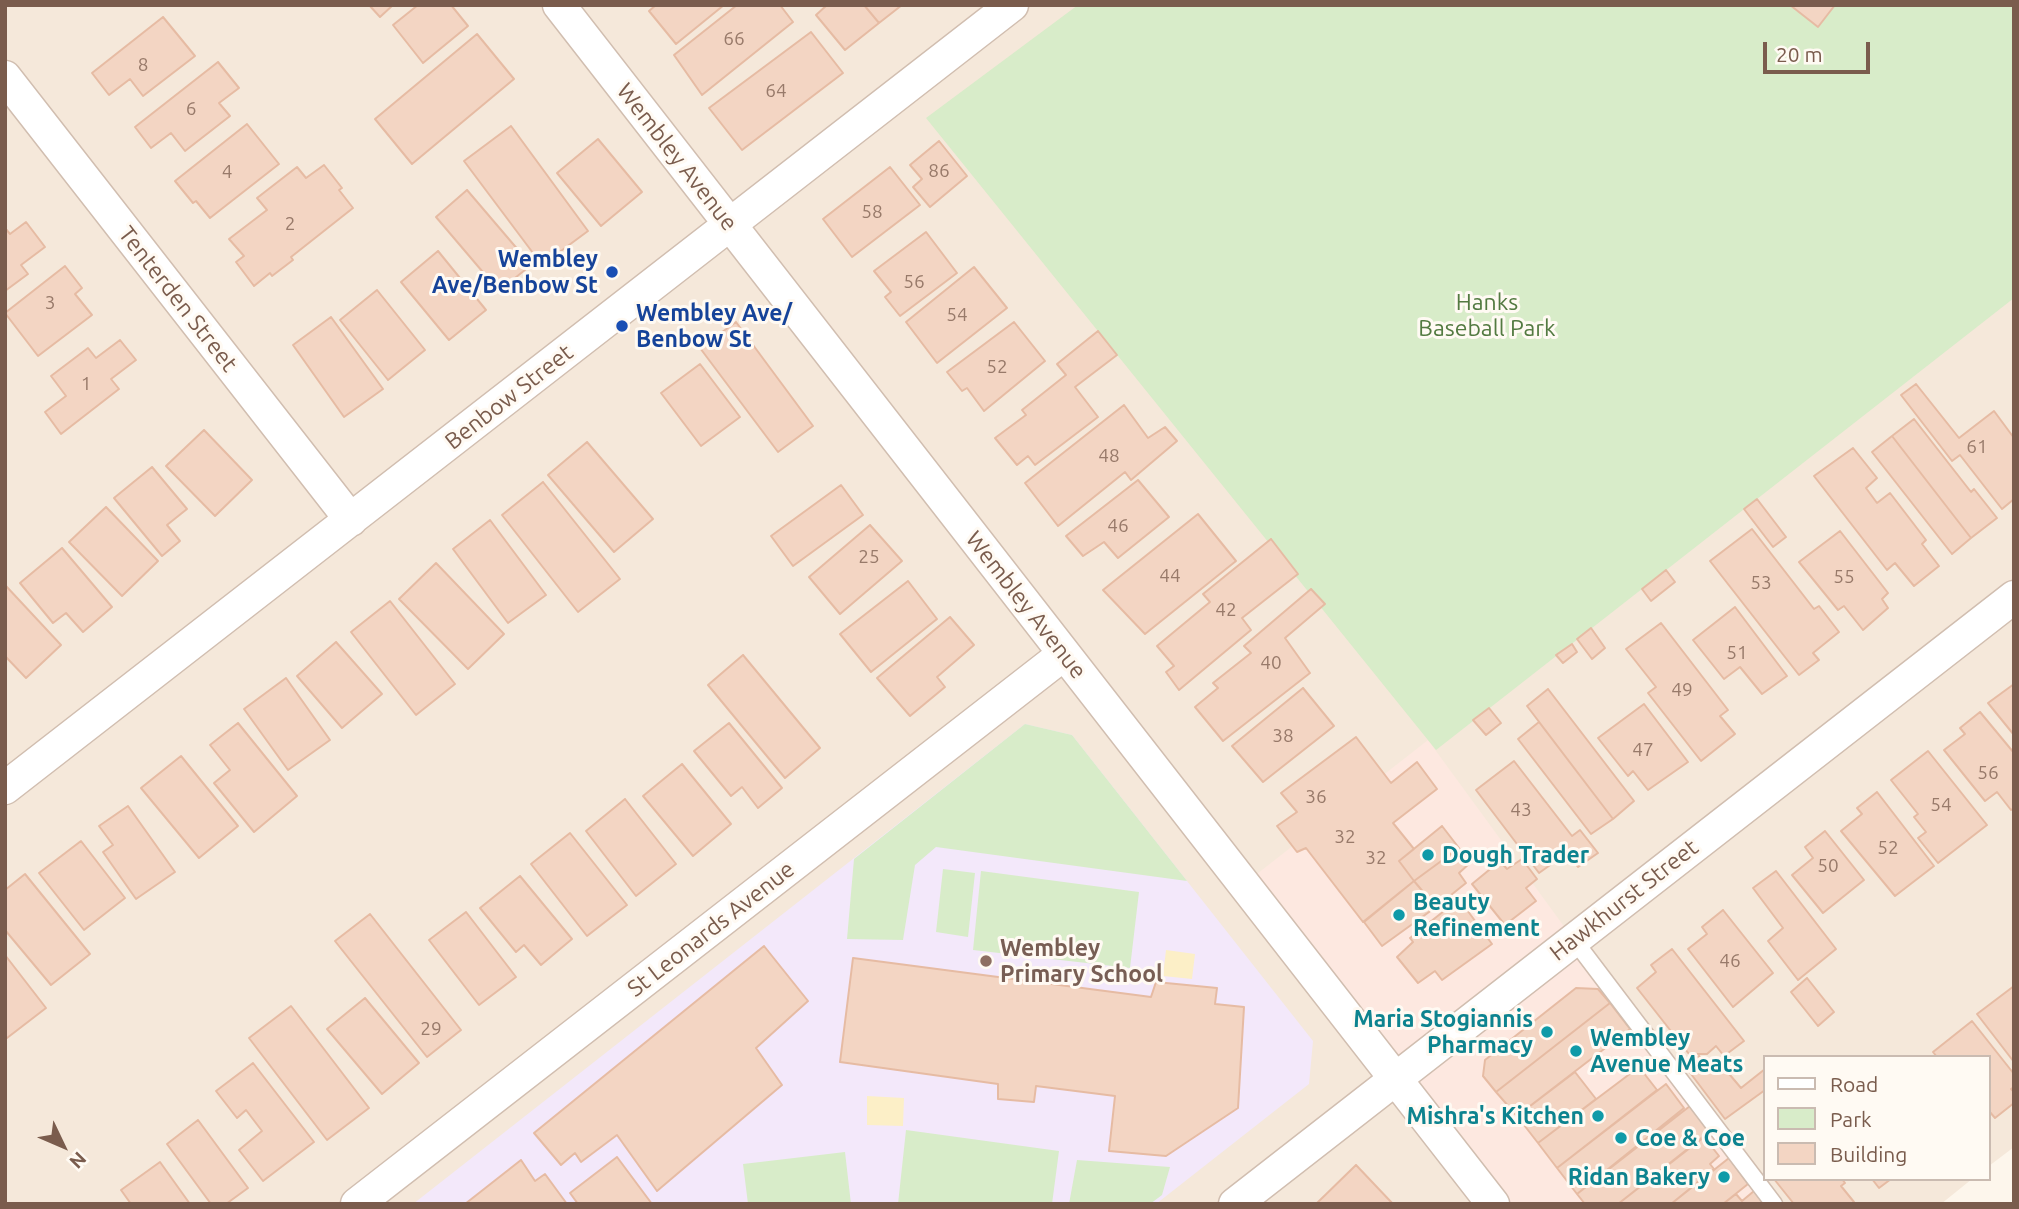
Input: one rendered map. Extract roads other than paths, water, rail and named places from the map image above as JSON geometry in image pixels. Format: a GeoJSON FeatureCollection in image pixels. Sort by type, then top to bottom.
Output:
{"type":"FeatureCollection","features":[{"type":"Feature","properties":{"kind":"street","name":"Wembley Avenue"},"geometry":{"type":"LineString","coordinates":[[559,5],[1493,1204]]}},
{"type":"Feature","properties":{"kind":"street","name":"Benbow Street"},"geometry":{"type":"LineString","coordinates":[[5,788],[1012,5]]}},
{"type":"Feature","properties":{"kind":"street","name":"Tenterden Street"},"geometry":{"type":"LineString","coordinates":[[5,77],[351,520]]}},
{"type":"Feature","properties":{"kind":"street","name":"Hawkhurst Street"},"geometry":{"type":"LineString","coordinates":[[1235,1204],[2014,597]]}},
{"type":"Feature","properties":{"kind":"street","name":"St Leonards Avenue"},"geometry":{"type":"LineString","coordinates":[[357,1204],[1064,654]]}},
{"type":"Feature","properties":{"kind":"lane"},"geometry":{"type":"LineString","coordinates":[[1574,940],[1774,1204]]}},
{"type":"Feature","properties":{"kind":"place","name":"Wembley Ave/Benbow St"},"geometry":{"type":"Point","coordinates":[612,272]}},
{"type":"Feature","properties":{"kind":"place","name":"Wembley Ave/ Benbow St"},"geometry":{"type":"Point","coordinates":[622,326]}},
{"type":"Feature","properties":{"kind":"place","name":"Dough Trader"},"geometry":{"type":"Point","coordinates":[1428,855]}},
{"type":"Feature","properties":{"kind":"place","name":"Beauty Refinement"},"geometry":{"type":"Point","coordinates":[1399,915]}},
{"type":"Feature","properties":{"kind":"place","name":"Wembley Primary School"},"geometry":{"type":"Point","coordinates":[986,961]}},
{"type":"Feature","properties":{"kind":"place","name":"Maria Stogiannis Pharmacy"},"geometry":{"type":"Point","coordinates":[1547,1032]}},
{"type":"Feature","properties":{"kind":"place","name":"Wembley Avenue Meats"},"geometry":{"type":"Point","coordinates":[1576,1051]}},
{"type":"Feature","properties":{"kind":"place","name":"Mishra's Kitchen"},"geometry":{"type":"Point","coordinates":[1598,1116]}},
{"type":"Feature","properties":{"kind":"place","name":"Coe & Coe"},"geometry":{"type":"Point","coordinates":[1621,1138]}},
{"type":"Feature","properties":{"kind":"place","name":"Ridan Bakery"},"geometry":{"type":"Point","coordinates":[1724,1177]}},
{"type":"Feature","properties":{"kind":"park label","name":"Hanks Baseball Park"},"geometry":{"type":"Point","coordinates":[1487,315]}}]}
